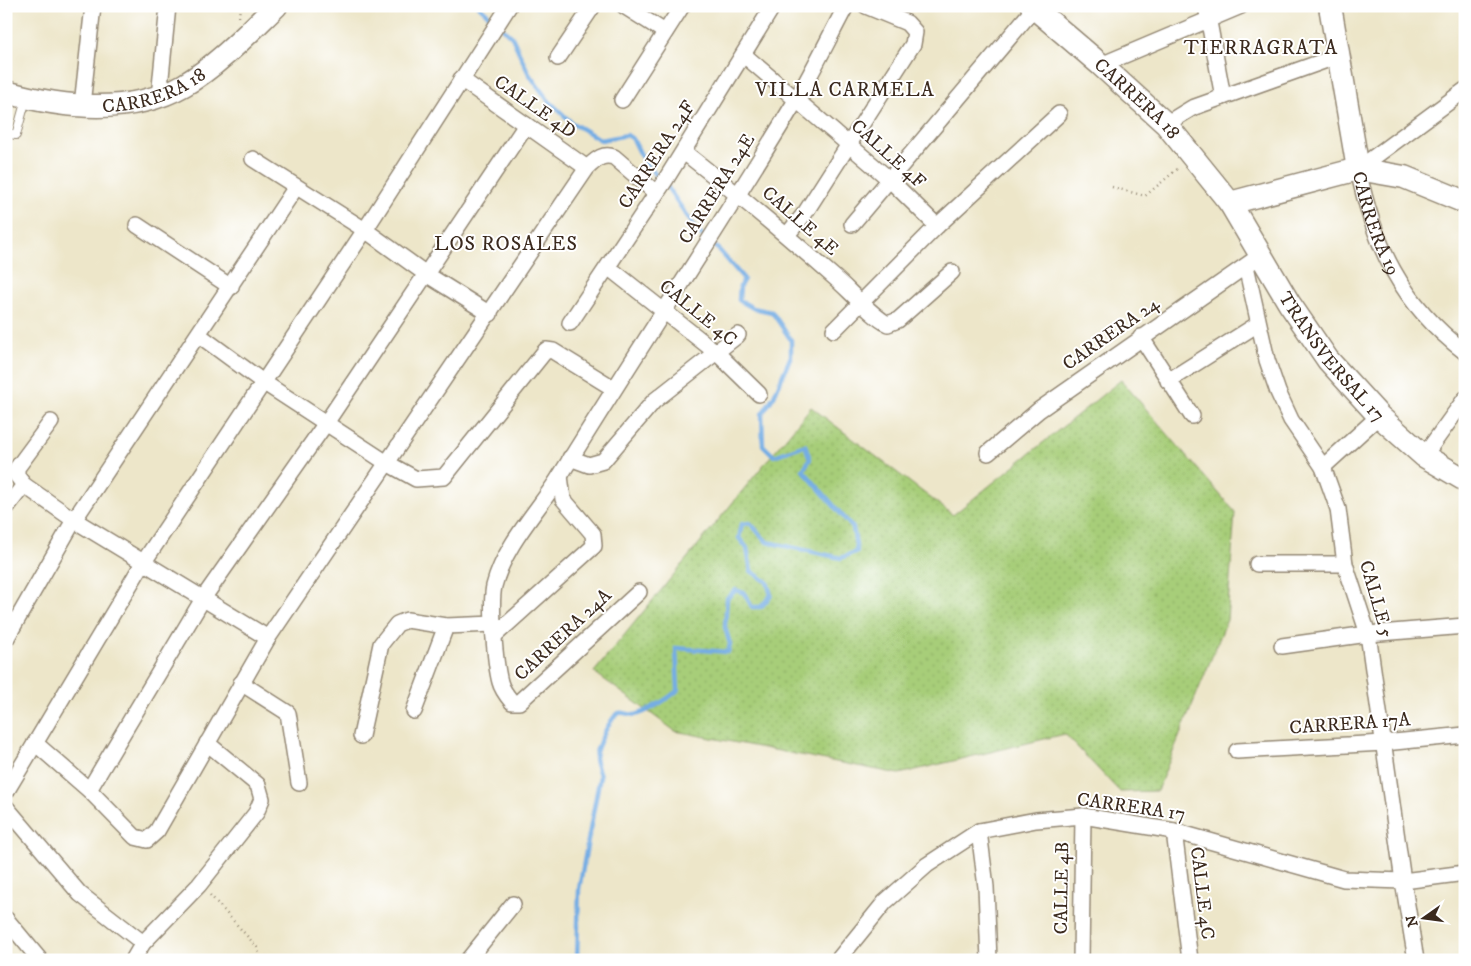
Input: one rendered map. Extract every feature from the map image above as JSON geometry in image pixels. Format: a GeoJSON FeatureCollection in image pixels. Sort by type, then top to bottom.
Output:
{"type":"FeatureCollection","features":[{"type":"Feature","properties":{"kind":"street"},"geometry":{"type":"LineString","coordinates":[[82,105],[93,6]]}},
{"type":"Feature","properties":{"kind":"street"},"geometry":{"type":"LineString","coordinates":[[159,97],[168,6]]}},
{"type":"Feature","properties":{"kind":"street","name":"CARRERA 18"},"geometry":{"type":"LineString","coordinates":[[16,95],[82,105],[123,106],[159,97],[184,85],[208,68],[276,6]]}},
{"type":"Feature","properties":{"kind":"street"},"geometry":{"type":"LineString","coordinates":[[558,58],[593,6]]}},
{"type":"Feature","properties":{"kind":"street"},"geometry":{"type":"LineString","coordinates":[[624,6],[665,32]]}},
{"type":"Feature","properties":{"kind":"street"},"geometry":{"type":"LineString","coordinates":[[622,100],[682,6]]}},
{"type":"Feature","properties":{"kind":"street","name":"CARRERA 24F"},"geometry":{"type":"LineString","coordinates":[[570,323],[684,152],[773,6]]}},
{"type":"Feature","properties":{"kind":"street","name":"CARRERA 24E"},"geometry":{"type":"LineString","coordinates":[[494,630],[494,587],[508,551],[560,476],[613,388],[699,254],[714,234],[737,193],[796,100],[846,6]]}},
{"type":"Feature","properties":{"kind":"street"},"geometry":{"type":"LineString","coordinates":[[787,236],[805,213],[913,44],[916,32],[907,23],[866,6]]}},
{"type":"Feature","properties":{"kind":"street"},"geometry":{"type":"LineString","coordinates":[[1101,65],[1206,13],[1241,6]]}},
{"type":"Feature","properties":{"kind":"street"},"geometry":{"type":"LineString","coordinates":[[1330,6],[1358,169]]}},
{"type":"Feature","properties":{"kind":"street"},"geometry":{"type":"LineString","coordinates":[[852,224],[1034,7]]}},
{"type":"Feature","properties":{"kind":"street","name":"CARRERA 18"},"geometry":{"type":"LineString","coordinates":[[1034,7],[1166,124],[1230,204]]}},
{"type":"Feature","properties":{"kind":"street"},"geometry":{"type":"LineString","coordinates":[[6,792],[143,563],[365,230],[506,10]]}},
{"type":"Feature","properties":{"kind":"street"},"geometry":{"type":"LineString","coordinates":[[1206,13],[1223,97]]}},
{"type":"Feature","properties":{"kind":"street","name":"CALLE 4F"},"geometry":{"type":"LineString","coordinates":[[744,55],[888,179],[937,226]]}},
{"type":"Feature","properties":{"kind":"street"},"geometry":{"type":"LineString","coordinates":[[1166,124],[1192,108],[1338,56]]}},
{"type":"Feature","properties":{"kind":"street","name":"CALLE 4D"},"geometry":{"type":"LineString","coordinates":[[461,79],[587,168]]}},
{"type":"Feature","properties":{"kind":"street"},"geometry":{"type":"LineString","coordinates":[[1358,169],[1465,90]]}},
{"type":"Feature","properties":{"kind":"street"},"geometry":{"type":"LineString","coordinates":[[834,330],[937,226],[1059,114]]}},
{"type":"Feature","properties":{"kind":"street"},"geometry":{"type":"LineString","coordinates":[[89,790],[204,597],[326,423],[526,125]]}},
{"type":"Feature","properties":{"kind":"street","name":"CALLE 4E"},"geometry":{"type":"LineString","coordinates":[[684,152],[737,193],[862,301],[880,320],[888,324],[898,320],[952,272]]}},
{"type":"Feature","properties":{"kind":"street"},"geometry":{"type":"LineString","coordinates":[[36,744],[89,790],[135,838],[147,840],[157,831],[268,638],[490,314],[587,168],[598,158],[606,154],[614,157],[661,187]]}},
{"type":"Feature","properties":{"kind":"street"},"geometry":{"type":"LineString","coordinates":[[253,159],[365,230],[426,274],[490,314]]}},
{"type":"Feature","properties":{"kind":"street"},"geometry":{"type":"LineString","coordinates":[[1358,169],[1404,177],[1465,202]]}},
{"type":"Feature","properties":{"kind":"street","name":"CARRERA 19"},"geometry":{"type":"LineString","coordinates":[[1230,204],[1358,169],[1374,230],[1386,260],[1403,290],[1424,316],[1465,352]]}},
{"type":"Feature","properties":{"kind":"street"},"geometry":{"type":"LineString","coordinates":[[6,639],[74,520],[296,187]]}},
{"type":"Feature","properties":{"kind":"street","name":"TRANSVERSAL 17"},"geometry":{"type":"LineString","coordinates":[[1230,204],[1254,260],[1289,303],[1328,360],[1379,416],[1424,456],[1465,480]]}},
{"type":"Feature","properties":{"kind":"street"},"geometry":{"type":"LineString","coordinates":[[137,225],[230,287]]}},
{"type":"Feature","properties":{"kind":"street","name":"CALLE 5"},"geometry":{"type":"LineString","coordinates":[[1254,260],[1258,324],[1267,360],[1278,392],[1291,420],[1324,467],[1338,509],[1344,564],[1368,634],[1402,881],[1416,960]]}},
{"type":"Feature","properties":{"kind":"street","name":"CARRERA 24"},"geometry":{"type":"LineString","coordinates":[[988,453],[1039,410],[1254,260]]}},
{"type":"Feature","properties":{"kind":"street","name":"CALLE 4C"},"geometry":{"type":"LineString","coordinates":[[608,267],[717,353],[760,394]]}},
{"type":"Feature","properties":{"kind":"street"},"geometry":{"type":"LineString","coordinates":[[1168,381],[1258,324]]}},
{"type":"Feature","properties":{"kind":"street"},"geometry":{"type":"LineString","coordinates":[[199,335],[263,382],[387,463],[416,479],[444,477],[546,350],[553,351],[613,388]]}},
{"type":"Feature","properties":{"kind":"street"},"geometry":{"type":"LineString","coordinates":[[570,458],[590,465],[603,461],[654,401],[738,335]]}},
{"type":"Feature","properties":{"kind":"street"},"geometry":{"type":"LineString","coordinates":[[1141,338],[1192,416]]}},
{"type":"Feature","properties":{"kind":"street"},"geometry":{"type":"LineString","coordinates":[[1424,456],[1465,399]]}},
{"type":"Feature","properties":{"kind":"street"},"geometry":{"type":"LineString","coordinates":[[1324,467],[1379,416]]}},
{"type":"Feature","properties":{"kind":"street"},"geometry":{"type":"LineString","coordinates":[[51,422],[17,468],[17,476],[24,485],[74,520],[143,563],[204,597],[268,638]]}},
{"type":"Feature","properties":{"kind":"street"},"geometry":{"type":"LineString","coordinates":[[361,736],[381,644],[397,624],[407,620],[446,626],[494,630],[594,546],[593,534],[560,494],[560,476]]}},
{"type":"Feature","properties":{"kind":"street"},"geometry":{"type":"LineString","coordinates":[[6,508],[24,485]]}},
{"type":"Feature","properties":{"kind":"street"},"geometry":{"type":"LineString","coordinates":[[1257,564],[1344,564]]}},
{"type":"Feature","properties":{"kind":"street","name":"CARRERA 24A"},"geometry":{"type":"LineString","coordinates":[[494,630],[500,682],[505,694],[512,702],[519,702],[639,592]]}},
{"type":"Feature","properties":{"kind":"street"},"geometry":{"type":"LineString","coordinates":[[414,711],[446,626]]}},
{"type":"Feature","properties":{"kind":"street"},"geometry":{"type":"LineString","coordinates":[[1282,646],[1368,634],[1465,626]]}},
{"type":"Feature","properties":{"kind":"street"},"geometry":{"type":"LineString","coordinates":[[241,683],[288,712],[299,783]]}},
{"type":"Feature","properties":{"kind":"street","name":"CARRERA 17A"},"geometry":{"type":"LineString","coordinates":[[1237,751],[1384,743],[1465,735]]}},
{"type":"Feature","properties":{"kind":"street"},"geometry":{"type":"LineString","coordinates":[[133,960],[144,943],[198,885],[256,813],[262,799],[258,786],[207,743]]}},
{"type":"Feature","properties":{"kind":"street"},"geometry":{"type":"LineString","coordinates":[[6,807],[80,894],[144,943]]}},
{"type":"Feature","properties":{"kind":"street","name":"CARRERA 17"},"geometry":{"type":"LineString","coordinates":[[838,960],[885,902],[928,864],[979,831],[1036,820],[1083,816],[1174,830],[1344,879],[1402,881],[1465,873]]}},
{"type":"Feature","properties":{"kind":"street","name":"CALLE 4B"},"geometry":{"type":"LineString","coordinates":[[1081,960],[1083,816]]}},
{"type":"Feature","properties":{"kind":"street","name":"CALLE 4C"},"geometry":{"type":"LineString","coordinates":[[1174,830],[1190,960]]}},
{"type":"Feature","properties":{"kind":"street"},"geometry":{"type":"LineString","coordinates":[[979,831],[986,888],[989,960]]}},
{"type":"Feature","properties":{"kind":"street"},"geometry":{"type":"LineString","coordinates":[[468,960],[513,904]]}},
{"type":"Feature","properties":{"kind":"street"},"geometry":{"type":"LineString","coordinates":[[6,919],[40,960]]}},
{"type":"Feature","properties":{"kind":"lane"},"geometry":{"type":"LineString","coordinates":[[6,133],[16,136],[16,95]]}},
{"type":"Feature","properties":{"kind":"path"},"geometry":{"type":"LineString","coordinates":[[1112,187],[1145,196],[1192,156]]}},
{"type":"Feature","properties":{"kind":"path"},"geometry":{"type":"LineString","coordinates":[[198,885],[218,903],[257,947],[261,960]]}},
{"type":"Feature","properties":{"kind":"green space"},"geometry":{"type":"Polygon","coordinates":[[[1121,380],[1235,512],[1227,620],[1157,791],[1120,792],[1065,734],[899,774],[675,731],[594,672],[811,407],[953,515],[1121,380]]]}},
{"type":"Feature","properties":{"kind":"waterway"},"geometry":{"type":"LineString","coordinates":[[479,6],[512,37],[529,74],[547,99],[572,123],[601,140],[627,135],[633,139],[645,163],[661,180]]}},
{"type":"Feature","properties":{"kind":"waterway"},"geometry":{"type":"LineString","coordinates":[[577,960],[579,889],[600,776],[595,757],[598,747],[604,733],[616,715],[619,713],[635,715],[645,712],[678,690],[676,648],[728,652],[730,644],[725,627],[727,598],[736,590],[744,593],[752,607],[761,607],[771,595],[767,582],[751,571],[747,548],[739,538],[742,524],[750,523],[767,542],[841,558],[857,551],[853,528],[803,470],[810,459],[805,445],[774,456],[763,445],[762,414],[774,396],[791,356],[791,340],[772,312],[753,308],[739,300],[740,286],[744,279],[719,250],[698,232],[666,185]]}},
{"type":"Feature","properties":{"kind":"district","name":"TIERRAGRATA"},"geometry":{"type":"Point","coordinates":[1261,48]}},
{"type":"Feature","properties":{"kind":"district","name":"VILLA CARMELA"},"geometry":{"type":"Point","coordinates":[845,90]}},
{"type":"Feature","properties":{"kind":"district","name":"LOS ROSALES"},"geometry":{"type":"Point","coordinates":[506,244]}}]}
